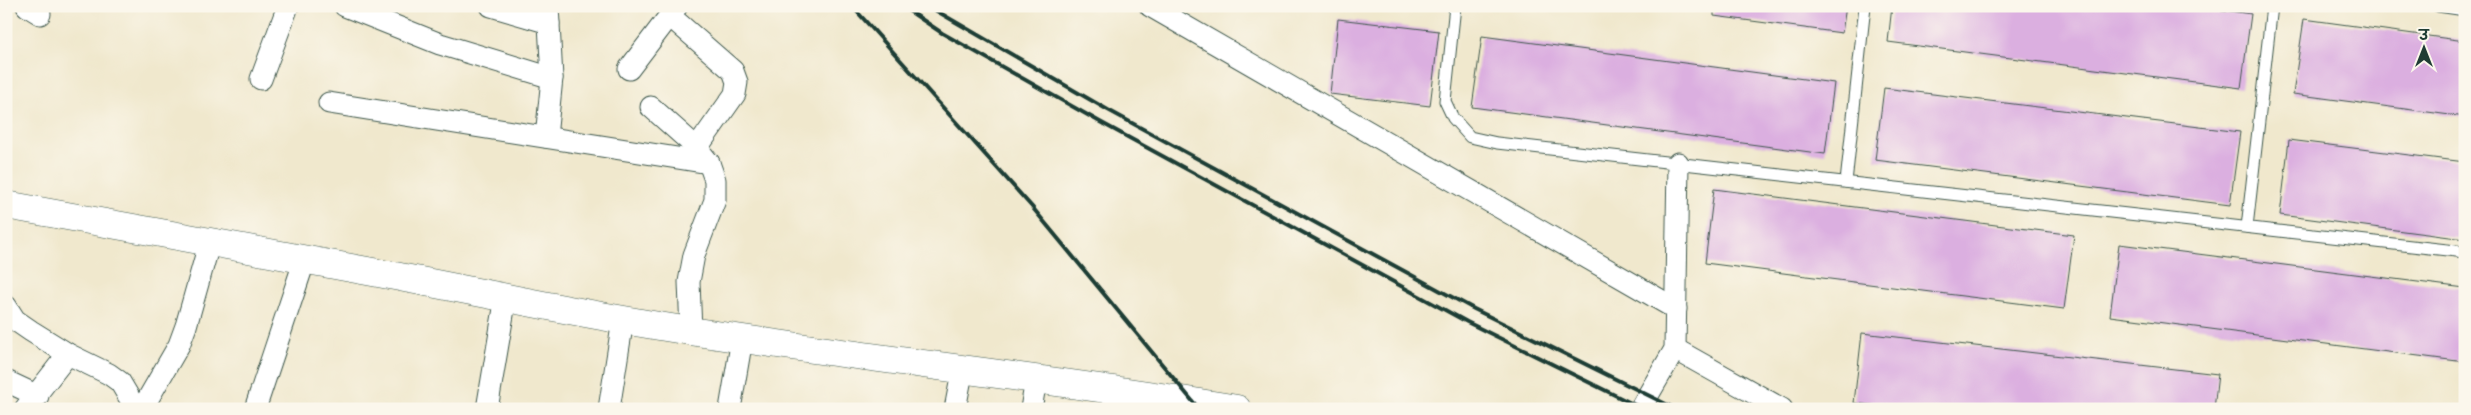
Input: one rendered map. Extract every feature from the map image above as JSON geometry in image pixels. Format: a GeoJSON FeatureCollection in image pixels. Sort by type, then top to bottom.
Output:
{"type":"FeatureCollection","features":[{"type":"Feature","properties":{"kind":"street"},"geometry":{"type":"LineString","coordinates":[[261,79],[288,6]]}},
{"type":"Feature","properties":{"kind":"street"},"geometry":{"type":"LineString","coordinates":[[345,6],[440,44],[552,78]]}},
{"type":"Feature","properties":{"kind":"street"},"geometry":{"type":"LineString","coordinates":[[492,6],[549,15],[552,78],[546,137]]}},
{"type":"Feature","properties":{"kind":"street"},"geometry":{"type":"LineString","coordinates":[[1150,6],[1676,309]]}},
{"type":"Feature","properties":{"kind":"street"},"geometry":{"type":"LineString","coordinates":[[629,69],[674,11],[734,71],[738,82],[735,94],[703,155]]}},
{"type":"Feature","properties":{"kind":"street"},"geometry":{"type":"LineString","coordinates":[[329,103],[546,137],[703,155]]}},
{"type":"Feature","properties":{"kind":"street"},"geometry":{"type":"LineString","coordinates":[[651,106],[703,155],[715,180],[715,200],[694,255],[689,282],[691,331]]}},
{"type":"Feature","properties":{"kind":"street"},"geometry":{"type":"LineString","coordinates":[[1640,409],[1675,349],[1678,163]]}},
{"type":"Feature","properties":{"kind":"street"},"geometry":{"type":"LineString","coordinates":[[6,205],[210,241],[622,320],[742,339],[963,368],[1036,380],[1109,388],[1237,409]]}},
{"type":"Feature","properties":{"kind":"street"},"geometry":{"type":"LineString","coordinates":[[142,409],[179,345],[210,241]]}},
{"type":"Feature","properties":{"kind":"street"},"geometry":{"type":"LineString","coordinates":[[255,409],[305,259]]}},
{"type":"Feature","properties":{"kind":"street"},"geometry":{"type":"LineString","coordinates":[[487,409],[506,297]]}},
{"type":"Feature","properties":{"kind":"street"},"geometry":{"type":"LineString","coordinates":[[6,306],[15,320],[68,354],[103,371],[120,382],[136,409]]}},
{"type":"Feature","properties":{"kind":"street"},"geometry":{"type":"LineString","coordinates":[[609,409],[622,320]]}},
{"type":"Feature","properties":{"kind":"street"},"geometry":{"type":"LineString","coordinates":[[730,409],[742,339]]}},
{"type":"Feature","properties":{"kind":"street"},"geometry":{"type":"LineString","coordinates":[[1675,349],[1782,409]]}},
{"type":"Feature","properties":{"kind":"street"},"geometry":{"type":"LineString","coordinates":[[6,381],[31,402],[68,354]]}},
{"type":"Feature","properties":{"kind":"street"},"geometry":{"type":"LineString","coordinates":[[955,409],[963,368]]}},
{"type":"Feature","properties":{"kind":"street"},"geometry":{"type":"LineString","coordinates":[[1031,409],[1036,380]]}},
{"type":"Feature","properties":{"kind":"street"},"geometry":{"type":"LineString","coordinates":[[1109,388],[1127,409]]}},
{"type":"Feature","properties":{"kind":"lane"},"geometry":{"type":"LineString","coordinates":[[1455,6],[1445,101],[1453,118],[1470,137],[1497,143],[2465,252]]}},
{"type":"Feature","properties":{"kind":"lane"},"geometry":{"type":"LineString","coordinates":[[1846,182],[1865,6]]}},
{"type":"Feature","properties":{"kind":"lane"},"geometry":{"type":"LineString","coordinates":[[2247,227],[2272,6]]}},
{"type":"Feature","properties":{"kind":"lane"},"geometry":{"type":"LineString","coordinates":[[2438,6],[2465,10]]}},
{"type":"Feature","properties":{"kind":"building"},"geometry":{"type":"Polygon","coordinates":[[[1714,6],[1846,6],[1842,33],[1714,16],[1714,6]]]}},
{"type":"Feature","properties":{"kind":"building"},"geometry":{"type":"Polygon","coordinates":[[[1892,6],[2194,6],[2251,14],[2241,88],[1888,42],[1892,6]]]}},
{"type":"Feature","properties":{"kind":"building"},"geometry":{"type":"Polygon","coordinates":[[[1338,19],[1439,31],[1430,106],[1330,94],[1338,19]]]}},
{"type":"Feature","properties":{"kind":"building"},"geometry":{"type":"Polygon","coordinates":[[[2304,19],[2465,41],[2465,117],[2293,94],[2304,19]]]}},
{"type":"Feature","properties":{"kind":"building"},"geometry":{"type":"Polygon","coordinates":[[[1482,36],[1834,83],[1825,154],[1472,107],[1482,36]]]}},
{"type":"Feature","properties":{"kind":"building"},"geometry":{"type":"Polygon","coordinates":[[[1884,88],[2240,132],[2230,205],[1875,160],[1884,88]]]}},
{"type":"Feature","properties":{"kind":"building"},"geometry":{"type":"Polygon","coordinates":[[[2289,140],[2465,162],[2465,239],[2280,215],[2289,140]]]}},
{"type":"Feature","properties":{"kind":"building"},"geometry":{"type":"Polygon","coordinates":[[[1714,189],[2074,235],[2064,309],[1705,263],[1714,189]]]}},
{"type":"Feature","properties":{"kind":"building"},"geometry":{"type":"Polygon","coordinates":[[[2119,244],[2465,288],[2465,362],[2110,316],[2119,244]]]}},
{"type":"Feature","properties":{"kind":"building"},"geometry":{"type":"Polygon","coordinates":[[[1862,333],[2218,374],[2214,409],[1904,409],[1854,403],[1862,333]]]}},
{"type":"Feature","properties":{"kind":"railway"},"geometry":{"type":"LineString","coordinates":[[852,6],[1032,207],[1199,409]]}},
{"type":"Feature","properties":{"kind":"railway"},"geometry":{"type":"LineString","coordinates":[[902,6],[942,33],[1100,122],[1467,322],[1643,409]]}},
{"type":"Feature","properties":{"kind":"railway"},"geometry":{"type":"LineString","coordinates":[[928,6],[1108,110],[1474,309],[1676,409]]}}]}
